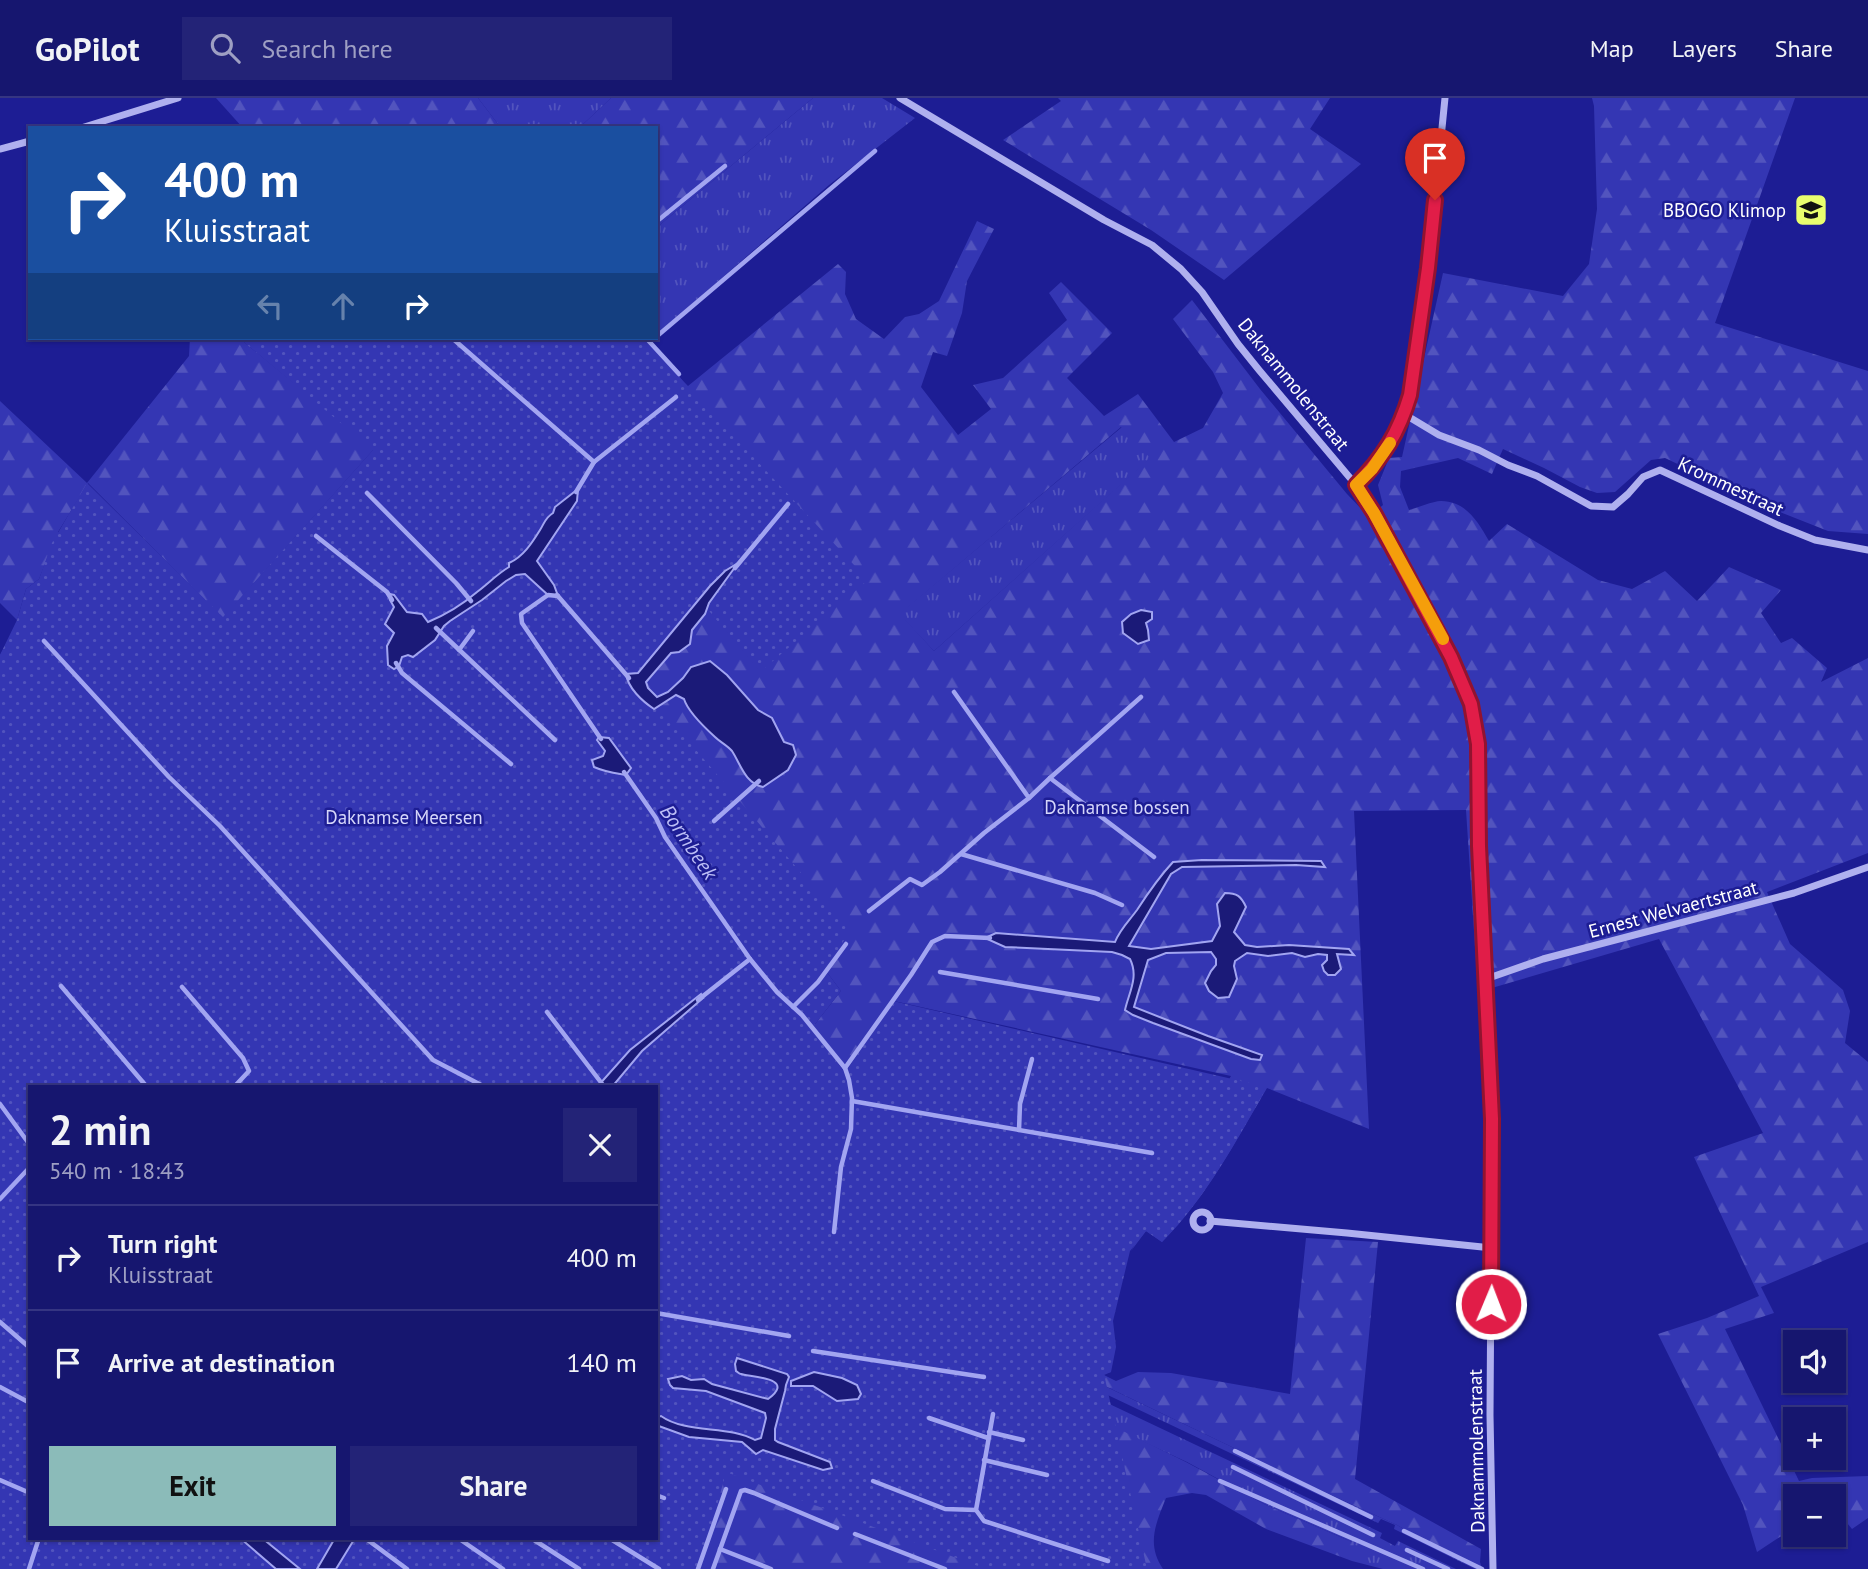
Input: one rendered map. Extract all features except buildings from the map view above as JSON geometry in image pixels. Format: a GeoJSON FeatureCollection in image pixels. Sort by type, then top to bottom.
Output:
{"type":"FeatureCollection","features":[{"type":"Feature","properties":{"kind":"street"},"geometry":{"type":"LineString","coordinates":[[87,126],[178,98]]}},
{"type":"Feature","properties":{"kind":"street","name":"Daknammolenstraat"},"geometry":{"type":"LineString","coordinates":[[900,98],[1104,220],[1152,245],[1181,269],[1202,292],[1259,370],[1356,485],[1442,638],[1471,704],[1478,744],[1479,846],[1492,1119],[1490,1415],[1493,1569]]}},
{"type":"Feature","properties":{"kind":"street"},"geometry":{"type":"LineString","coordinates":[[1356,485],[1372,469],[1391,442],[1410,395],[1428,268],[1445,98]]}},
{"type":"Feature","properties":{"kind":"street"},"geometry":{"type":"LineString","coordinates":[[0,149],[28,142]]}},
{"type":"Feature","properties":{"kind":"street","name":"Krommestraat"},"geometry":{"type":"LineString","coordinates":[[1404,414],[1439,435],[1537,477],[1591,506],[1613,507],[1643,477],[1660,470],[1815,540],[1868,550]]}},
{"type":"Feature","properties":{"kind":"street","name":"Ernest Welvaertstraat"},"geometry":{"type":"LineString","coordinates":[[1486,979],[1543,959],[1794,893],[1868,867]]}},
{"type":"Feature","properties":{"kind":"street"},"geometry":{"type":"LineString","coordinates":[[1210,1221],[1492,1248]]}},
{"type":"Feature","properties":{"kind":"green space"},"geometry":{"type":"Polygon","coordinates":[[[216,98],[478,98],[499,126],[241,126],[216,98]]]}},
{"type":"Feature","properties":{"kind":"green space"},"geometry":{"type":"Polygon","coordinates":[[[478,98],[611,98],[581,126],[499,126],[478,98]]]}},
{"type":"Feature","properties":{"kind":"green space"},"geometry":{"type":"Polygon","coordinates":[[[611,98],[813,98],[658,226],[658,126],[581,126],[611,98]]]}},
{"type":"Feature","properties":{"kind":"green space"},"geometry":{"type":"Polygon","coordinates":[[[813,98],[882,98],[915,118],[829,185],[658,333],[658,226],[813,98]]]}},
{"type":"Feature","properties":{"kind":"green space"},"geometry":{"type":"Polygon","coordinates":[[[1058,98],[1330,98],[1310,129],[1361,164],[1224,280],[1151,230],[1003,140],[1061,101],[1058,98]]]}},
{"type":"Feature","properties":{"kind":"green space","name":"Daknamse bossen"},"geometry":{"type":"Polygon","coordinates":[[[1592,98],[1795,98],[1715,323],[1868,371],[1868,534],[1828,531],[1772,509],[1665,458],[1651,460],[1615,492],[1597,493],[1503,449],[1492,474],[1458,458],[1401,471],[1400,487],[1409,510],[1438,501],[1450,502],[1464,509],[1476,520],[1489,541],[1507,524],[1598,580],[1632,589],[1665,571],[1697,601],[1729,567],[1781,590],[1761,613],[1781,643],[1792,638],[1827,668],[1821,682],[1868,658],[1868,853],[1767,892],[1790,944],[1843,990],[1850,1011],[1845,1043],[1868,1062],[1868,1242],[1761,1287],[1774,1313],[1725,1329],[1783,1448],[1783,1470],[1794,1470],[1799,1481],[1868,1476],[1868,1518],[1852,1529],[1846,1522],[1846,1484],[1783,1484],[1783,1535],[1757,1552],[1743,1505],[1658,1334],[1707,1318],[1759,1296],[1694,1157],[1763,1133],[1659,939],[1478,992],[1466,810],[1354,811],[1369,1129],[1267,1088],[1219,1168],[1178,1225],[1162,1242],[1146,1231],[1131,1251],[1231,1076],[894,1001],[845,1073],[812,1028],[841,991],[637,681],[705,605],[760,671],[867,580],[511,510],[680,378],[688,386],[838,264],[846,272],[845,294],[856,319],[884,339],[905,317],[919,314],[939,301],[977,221],[994,229],[967,281],[962,313],[947,356],[933,352],[921,387],[958,435],[991,409],[973,385],[1003,378],[1067,320],[1049,293],[1061,282],[1112,333],[1067,378],[1104,416],[1138,394],[1174,442],[1203,428],[1223,393],[1213,372],[1173,319],[1192,300],[1260,389],[1369,517],[1383,505],[1378,485],[1389,458],[1402,457],[1443,273],[1563,296],[1589,264],[1597,209],[1592,98]],[[1121,427],[900,614],[934,651],[1150,458],[1121,427]]]}},
{"type":"Feature","properties":{"kind":"green space"},"geometry":{"type":"Polygon","coordinates":[[[190,340],[241,340],[374,449],[223,618],[88,483],[58,532],[287,756],[432,911],[566,1085],[549,1085],[515,1047],[426,931],[375,979],[465,1072],[490,1085],[474,1085],[213,964],[0,873],[0,655],[4,648],[309,995],[363,1026],[366,1021],[396,1042],[408,1037],[213,823],[157,778],[160,761],[176,761],[217,804],[261,766],[53,543],[39,579],[26,589],[17,620],[0,603],[0,401],[87,483],[189,356],[190,340]],[[282,777],[237,820],[366,967],[414,916],[282,777]]]}},
{"type":"Feature","properties":{"kind":"green space","name":"Daknamse Meersen"},"geometry":{"type":"Polygon","coordinates":[[[241,340],[650,340],[687,386],[868,580],[760,672],[705,606],[637,681],[850,930],[826,971],[841,991],[812,1028],[845,1073],[893,1001],[1267,1087],[1219,1168],[1178,1225],[1162,1242],[1146,1231],[1130,1251],[1113,1321],[1116,1347],[1111,1372],[1104,1374],[1147,1569],[986,1569],[726,1472],[700,1569],[0,1569],[0,655],[17,620],[26,589],[39,579],[52,543],[87,483],[223,617],[373,450],[241,340]]]}},
{"type":"Feature","properties":{"kind":"green space"},"geometry":{"type":"Polygon","coordinates":[[[1122,427],[1151,458],[934,651],[899,614],[1122,427]]]}},
{"type":"Feature","properties":{"kind":"green space"},"geometry":{"type":"Polygon","coordinates":[[[658,1172],[1397,1525],[1482,1569],[1475,1569],[1394,1529],[1395,1525],[1381,1519],[1378,1523],[1095,1389],[658,1172]]]}},
{"type":"Feature","properties":{"kind":"green space"},"geometry":{"type":"Polygon","coordinates":[[[658,1193],[1382,1533],[1380,1538],[1395,1546],[1398,1541],[1456,1569],[1383,1569],[1352,1561],[1352,1542],[1266,1505],[1187,1462],[1116,1429],[658,1193]]]}},
{"type":"Feature","properties":{"kind":"green space"},"geometry":{"type":"Polygon","coordinates":[[[658,1203],[1186,1462],[1266,1505],[1352,1542],[1352,1561],[1266,1529],[1206,1495],[1192,1493],[1166,1498],[1162,1507],[1154,1542],[1163,1569],[700,1569],[658,1203]]]}},
{"type":"Feature","properties":{"kind":"green space"},"geometry":{"type":"Polygon","coordinates":[[[1306,1238],[1378,1242],[1355,1479],[1481,1549],[1482,1569],[1397,1525],[1028,1349],[1111,1372],[1104,1375],[1116,1381],[1138,1372],[1171,1373],[1290,1394],[1306,1238]]]}},
{"type":"Feature","properties":{"kind":"shaded area"},"geometry":{"type":"Polygon","coordinates":[[[578,489],[577,501],[537,561],[554,585],[558,596],[548,595],[525,574],[516,575],[450,621],[435,640],[413,657],[402,657],[399,666],[394,669],[388,665],[387,646],[394,633],[385,624],[394,607],[390,594],[394,595],[407,612],[422,614],[428,622],[447,613],[509,567],[509,563],[530,545],[555,507],[578,489]]]}},
{"type":"Feature","properties":{"kind":"shaded area"},"geometry":{"type":"Polygon","coordinates":[[[738,563],[692,630],[690,644],[679,652],[671,653],[646,682],[657,697],[668,692],[691,667],[710,661],[727,675],[758,710],[772,718],[784,742],[793,745],[796,755],[788,770],[763,787],[748,778],[732,751],[697,719],[684,699],[676,695],[654,709],[636,694],[626,674],[638,673],[710,586],[738,563]]]}},
{"type":"Feature","properties":{"kind":"shaded area"},"geometry":{"type":"Polygon","coordinates":[[[1141,610],[1152,612],[1152,619],[1146,623],[1149,640],[1138,644],[1123,633],[1122,622],[1141,610]]]}},
{"type":"Feature","properties":{"kind":"shaded area"},"geometry":{"type":"Polygon","coordinates":[[[599,737],[609,738],[631,768],[626,775],[594,767],[592,760],[603,756],[605,751],[597,740],[599,737]]]}},
{"type":"Feature","properties":{"kind":"shaded area"},"geometry":{"type":"Polygon","coordinates":[[[1321,861],[1325,867],[1182,867],[1171,874],[1129,946],[1151,949],[1212,941],[1220,926],[1217,904],[1225,893],[1229,893],[1238,896],[1246,907],[1234,932],[1245,945],[1349,949],[1354,955],[1337,954],[1341,969],[1335,975],[1328,975],[1322,965],[1327,960],[1327,955],[1305,957],[1292,953],[1268,956],[1247,953],[1235,961],[1237,979],[1229,997],[1218,998],[1209,991],[1205,983],[1216,965],[1216,959],[1211,952],[1166,953],[1148,960],[1134,1007],[1262,1055],[1260,1060],[1153,1023],[1125,1010],[1134,972],[1130,959],[1122,955],[1112,952],[1005,947],[985,938],[996,933],[1115,942],[1158,879],[1173,862],[1321,861]]]}},
{"type":"Feature","properties":{"kind":"shaded area"},"geometry":{"type":"Polygon","coordinates":[[[701,994],[703,998],[642,1051],[614,1085],[599,1085],[630,1050],[701,994]]]}},
{"type":"Feature","properties":{"kind":"shaded area"},"geometry":{"type":"Polygon","coordinates":[[[737,1358],[787,1374],[789,1377],[775,1429],[775,1440],[830,1462],[832,1468],[823,1470],[763,1450],[756,1454],[742,1442],[689,1437],[658,1426],[658,1417],[661,1416],[671,1422],[695,1428],[733,1432],[755,1440],[761,1438],[765,1413],[706,1391],[673,1388],[668,1379],[682,1376],[691,1380],[704,1379],[712,1384],[768,1399],[776,1392],[777,1386],[774,1382],[739,1373],[735,1364],[737,1358]]]}},
{"type":"Feature","properties":{"kind":"shaded area"},"geometry":{"type":"Polygon","coordinates":[[[814,1372],[842,1378],[857,1385],[861,1394],[858,1399],[837,1401],[813,1386],[791,1386],[791,1381],[814,1372]]]}},
{"type":"Feature","properties":{"kind":"shaded area"},"geometry":{"type":"Polygon","coordinates":[[[242,1540],[264,1540],[300,1569],[276,1569],[242,1540]]]}},
{"type":"Feature","properties":{"kind":"shaded area"},"geometry":{"type":"Polygon","coordinates":[[[334,1540],[354,1540],[336,1569],[317,1569],[334,1540]]]}},
{"type":"Feature","properties":{"kind":"waterway"},"geometry":{"type":"LineString","coordinates":[[658,335],[875,151]]}},
{"type":"Feature","properties":{"kind":"waterway"},"geometry":{"type":"LineString","coordinates":[[658,220],[725,166]]}},
{"type":"Feature","properties":{"kind":"waterway"},"geometry":{"type":"LineString","coordinates":[[454,340],[594,462]]}},
{"type":"Feature","properties":{"kind":"waterway"},"geometry":{"type":"LineString","coordinates":[[648,340],[679,374]]}},
{"type":"Feature","properties":{"kind":"waterway"},"geometry":{"type":"LineString","coordinates":[[576,492],[594,462],[676,397]]}},
{"type":"Feature","properties":{"kind":"waterway"},"geometry":{"type":"LineString","coordinates":[[367,493],[471,601]]}},
{"type":"Feature","properties":{"kind":"waterway"},"geometry":{"type":"LineString","coordinates":[[735,568],[788,504]]}},
{"type":"Feature","properties":{"kind":"waterway"},"geometry":{"type":"LineString","coordinates":[[316,536],[387,592],[392,600]]}},
{"type":"Feature","properties":{"kind":"waterway","name":"Bormbeek"},"geometry":{"type":"LineString","coordinates":[[558,596],[548,595],[521,614],[522,623],[601,739]]}},
{"type":"Feature","properties":{"kind":"waterway"},"geometry":{"type":"LineString","coordinates":[[557,595],[629,678]]}},
{"type":"Feature","properties":{"kind":"waterway"},"geometry":{"type":"LineString","coordinates":[[436,628],[555,740]]}},
{"type":"Feature","properties":{"kind":"waterway"},"geometry":{"type":"LineString","coordinates":[[459,650],[473,631]]}},
{"type":"Feature","properties":{"kind":"waterway"},"geometry":{"type":"LineString","coordinates":[[44,641],[169,777],[220,826],[433,1060],[481,1085]]}},
{"type":"Feature","properties":{"kind":"waterway"},"geometry":{"type":"LineString","coordinates":[[396,663],[402,673],[511,764]]}},
{"type":"Feature","properties":{"kind":"waterway"},"geometry":{"type":"LineString","coordinates":[[954,692],[1029,798],[1050,778]]}},
{"type":"Feature","properties":{"kind":"waterway"},"geometry":{"type":"LineString","coordinates":[[1141,697],[1050,778],[1154,857]]}},
{"type":"Feature","properties":{"kind":"waterway","name":"Bormbeek"},"geometry":{"type":"LineString","coordinates":[[624,772],[656,818],[665,837],[750,959],[698,1000]]}},
{"type":"Feature","properties":{"kind":"waterway"},"geometry":{"type":"LineString","coordinates":[[714,821],[759,781]]}},
{"type":"Feature","properties":{"kind":"waterway"},"geometry":{"type":"LineString","coordinates":[[869,911],[910,879],[922,885],[1029,798]]}},
{"type":"Feature","properties":{"kind":"waterway"},"geometry":{"type":"LineString","coordinates":[[961,854],[1095,893],[1122,905]]}},
{"type":"Feature","properties":{"kind":"waterway"},"geometry":{"type":"LineString","coordinates":[[845,1068],[932,942],[945,936],[990,938]]}},
{"type":"Feature","properties":{"kind":"waterway"},"geometry":{"type":"LineString","coordinates":[[793,1007],[818,982],[846,944]]}},
{"type":"Feature","properties":{"kind":"waterway"},"geometry":{"type":"LineString","coordinates":[[750,959],[777,992],[802,1015],[845,1068],[849,1080],[852,1098],[851,1129],[841,1167],[834,1232]]}},
{"type":"Feature","properties":{"kind":"waterway"},"geometry":{"type":"LineString","coordinates":[[940,972],[1098,999]]}},
{"type":"Feature","properties":{"kind":"waterway"},"geometry":{"type":"LineString","coordinates":[[61,986],[145,1085]]}},
{"type":"Feature","properties":{"kind":"waterway"},"geometry":{"type":"LineString","coordinates":[[182,987],[243,1058],[249,1071],[236,1085]]}},
{"type":"Feature","properties":{"kind":"waterway"},"geometry":{"type":"LineString","coordinates":[[547,1012],[603,1085]]}},
{"type":"Feature","properties":{"kind":"waterway"},"geometry":{"type":"LineString","coordinates":[[1019,1130],[1020,1104],[1032,1059]]}},
{"type":"Feature","properties":{"kind":"waterway"},"geometry":{"type":"LineString","coordinates":[[852,1101],[1152,1153]]}},
{"type":"Feature","properties":{"kind":"waterway"},"geometry":{"type":"LineString","coordinates":[[0,1104],[28,1142]]}},
{"type":"Feature","properties":{"kind":"waterway"},"geometry":{"type":"LineString","coordinates":[[0,1199],[28,1169]]}},
{"type":"Feature","properties":{"kind":"waterway"},"geometry":{"type":"LineString","coordinates":[[658,1313],[789,1336]]}},
{"type":"Feature","properties":{"kind":"waterway"},"geometry":{"type":"LineString","coordinates":[[0,1322],[28,1346]]}},
{"type":"Feature","properties":{"kind":"waterway"},"geometry":{"type":"LineString","coordinates":[[813,1351],[984,1377]]}},
{"type":"Feature","properties":{"kind":"waterway"},"geometry":{"type":"LineString","coordinates":[[0,1387],[28,1402]]}},
{"type":"Feature","properties":{"kind":"waterway"},"geometry":{"type":"LineString","coordinates":[[993,1414],[976,1510],[984,1521],[1108,1561]]}},
{"type":"Feature","properties":{"kind":"waterway"},"geometry":{"type":"LineString","coordinates":[[929,1418],[988,1438]]}},
{"type":"Feature","properties":{"kind":"waterway"},"geometry":{"type":"LineString","coordinates":[[989,1432],[1023,1440]]}},
{"type":"Feature","properties":{"kind":"waterway"},"geometry":{"type":"LineString","coordinates":[[1235,1451],[1371,1517]]}},
{"type":"Feature","properties":{"kind":"waterway"},"geometry":{"type":"LineString","coordinates":[[984,1460],[1047,1475]]}},
{"type":"Feature","properties":{"kind":"waterway"},"geometry":{"type":"LineString","coordinates":[[1233,1467],[1373,1535]]}},
{"type":"Feature","properties":{"kind":"waterway"},"geometry":{"type":"LineString","coordinates":[[0,1480],[28,1492]]}},
{"type":"Feature","properties":{"kind":"waterway"},"geometry":{"type":"LineString","coordinates":[[873,1481],[945,1509],[976,1510]]}},
{"type":"Feature","properties":{"kind":"waterway"},"geometry":{"type":"LineString","coordinates":[[1220,1481],[1423,1569]]}},
{"type":"Feature","properties":{"kind":"waterway"},"geometry":{"type":"LineString","coordinates":[[698,1569],[726,1489]]}},
{"type":"Feature","properties":{"kind":"waterway"},"geometry":{"type":"LineString","coordinates":[[713,1569],[741,1491],[754,1493],[837,1528]]}},
{"type":"Feature","properties":{"kind":"waterway"},"geometry":{"type":"LineString","coordinates":[[658,1496],[664,1498]]}},
{"type":"Feature","properties":{"kind":"waterway"},"geometry":{"type":"LineString","coordinates":[[1404,1531],[1482,1569]]}},
{"type":"Feature","properties":{"kind":"waterway"},"geometry":{"type":"LineString","coordinates":[[855,1534],[945,1569]]}},
{"type":"Feature","properties":{"kind":"waterway"},"geometry":{"type":"LineString","coordinates":[[29,1569],[38,1540]]}},
{"type":"Feature","properties":{"kind":"waterway"},"geometry":{"type":"LineString","coordinates":[[368,1540],[407,1569]]}},
{"type":"Feature","properties":{"kind":"waterway"},"geometry":{"type":"LineString","coordinates":[[461,1540],[503,1569]]}},
{"type":"Feature","properties":{"kind":"waterway"},"geometry":{"type":"LineString","coordinates":[[534,1540],[579,1569]]}},
{"type":"Feature","properties":{"kind":"waterway"},"geometry":{"type":"LineString","coordinates":[[612,1540],[659,1569]]}},
{"type":"Feature","properties":{"kind":"waterway"},"geometry":{"type":"LineString","coordinates":[[720,1549],[771,1569]]}},
{"type":"Feature","properties":{"kind":"waterway"},"geometry":{"type":"LineString","coordinates":[[1407,1550],[1448,1569]]}},
{"type":"Feature","properties":{"kind":"slow traffic"},"geometry":{"type":"LineString","coordinates":[[1390,443],[1372,469],[1356,485],[1443,639]]}},
{"type":"Feature","properties":{"kind":"place","name":"BBOGO Klimop"},"geometry":{"type":"Point","coordinates":[1811,210]}},
{"type":"Feature","properties":{"kind":"route"},"geometry":{"type":"LineString","coordinates":[[1435,200],[1410,395],[1391,442],[1372,469],[1356,485],[1374,513],[1460,676],[1471,704],[1478,744],[1479,846],[1492,1119],[1491,1304]]}}]}
